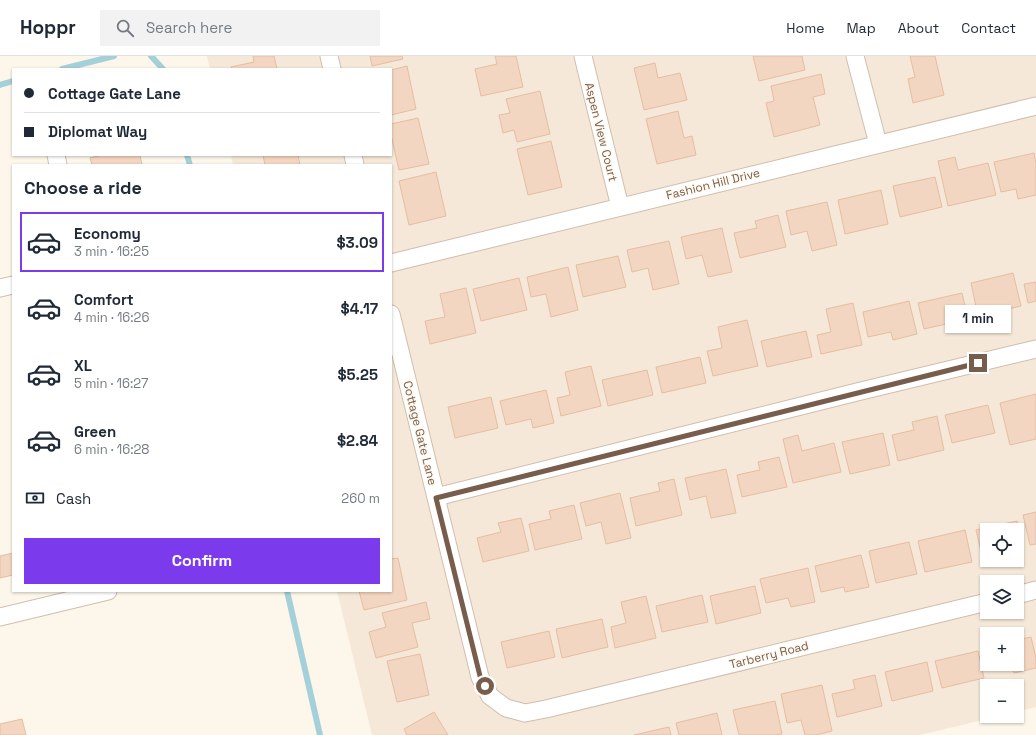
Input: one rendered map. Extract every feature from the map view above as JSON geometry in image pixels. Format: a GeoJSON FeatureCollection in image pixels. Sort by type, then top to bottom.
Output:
{"type":"FeatureCollection","features":[{"type":"Feature","properties":{"kind":"street"},"geometry":{"type":"LineString","coordinates":[[329,56],[332,68]]}},
{"type":"Feature","properties":{"kind":"street","name":"Aspen View Court"},"geometry":{"type":"LineString","coordinates":[[583,56],[620,207]]}},
{"type":"Feature","properties":{"kind":"street"},"geometry":{"type":"LineString","coordinates":[[855,56],[878,144]]}},
{"type":"Feature","properties":{"kind":"street","name":"Fashion Hill Drive"},"geometry":{"type":"LineString","coordinates":[[392,263],[1036,106]]}},
{"type":"Feature","properties":{"kind":"street"},"geometry":{"type":"LineString","coordinates":[[0,288],[12,285]]}},
{"type":"Feature","properties":{"kind":"street","name":"Cottage Gate Lane"},"geometry":{"type":"LineString","coordinates":[[392,318],[480,676],[490,696],[506,708],[525,713],[551,708]]}},
{"type":"Feature","properties":{"kind":"street"},"geometry":{"type":"LineString","coordinates":[[436,498],[1036,349]]}},
{"type":"Feature","properties":{"kind":"street"},"geometry":{"type":"LineString","coordinates":[[1024,593],[1036,590]]}},
{"type":"Feature","properties":{"kind":"street"},"geometry":{"type":"LineString","coordinates":[[0,617],[104,592]]}},
{"type":"Feature","properties":{"kind":"street","name":"Tarberry Road"},"geometry":{"type":"LineString","coordinates":[[551,708],[980,604]]}},
{"type":"Feature","properties":{"kind":"shaded area"},"geometry":{"type":"Polygon","coordinates":[[[207,56],[1036,56],[1036,707],[1024,710],[1024,679],[980,679],[980,721],[920,735],[372,735],[337,592],[392,592],[392,164],[233,164],[231,156],[392,156],[392,68],[210,68],[207,56]]]}},
{"type":"Feature","properties":{"kind":"building"},"geometry":{"type":"Polygon","coordinates":[[[253,56],[274,56],[277,68],[231,67],[254,62],[253,56]]]}},
{"type":"Feature","properties":{"kind":"building"},"geometry":{"type":"Polygon","coordinates":[[[370,56],[402,56],[403,59],[372,66],[370,56]]]}},
{"type":"Feature","properties":{"kind":"building"},"geometry":{"type":"Polygon","coordinates":[[[495,56],[516,56],[523,87],[481,96],[475,69],[497,64],[495,56]]]}},
{"type":"Feature","properties":{"kind":"building"},"geometry":{"type":"Polygon","coordinates":[[[753,56],[802,56],[805,70],[759,81],[753,56]]]}},
{"type":"Feature","properties":{"kind":"building"},"geometry":{"type":"Polygon","coordinates":[[[910,56],[935,56],[944,95],[913,103],[908,79],[915,77],[910,56]]]}},
{"type":"Feature","properties":{"kind":"building"},"geometry":{"type":"Polygon","coordinates":[[[655,63],[658,78],[680,73],[687,100],[644,110],[634,68],[655,63]]]}},
{"type":"Feature","properties":{"kind":"building"},"geometry":{"type":"Polygon","coordinates":[[[407,66],[416,109],[392,115],[392,70],[407,66]]]}},
{"type":"Feature","properties":{"kind":"building"},"geometry":{"type":"Polygon","coordinates":[[[821,74],[825,94],[813,97],[820,125],[774,137],[766,103],[774,101],[771,86],[821,74]]]}},
{"type":"Feature","properties":{"kind":"building"},"geometry":{"type":"Polygon","coordinates":[[[540,91],[550,134],[517,142],[514,130],[503,133],[499,115],[510,113],[506,99],[540,91]]]}},
{"type":"Feature","properties":{"kind":"building"},"geometry":{"type":"Polygon","coordinates":[[[678,111],[684,138],[692,136],[696,155],[657,164],[646,119],[678,111]]]}},
{"type":"Feature","properties":{"kind":"building"},"geometry":{"type":"Polygon","coordinates":[[[418,118],[429,164],[399,170],[392,139],[392,124],[418,118]]]}},
{"type":"Feature","properties":{"kind":"building"},"geometry":{"type":"Polygon","coordinates":[[[551,141],[562,187],[528,195],[517,149],[551,141]]]}},
{"type":"Feature","properties":{"kind":"building"},"geometry":{"type":"Polygon","coordinates":[[[1034,153],[1036,163],[1036,195],[1018,199],[1016,189],[1001,192],[994,162],[1034,153]]]}},
{"type":"Feature","properties":{"kind":"building"},"geometry":{"type":"Polygon","coordinates":[[[98,156],[140,156],[142,164],[92,164],[90,158],[98,156]]]}},
{"type":"Feature","properties":{"kind":"building"},"geometry":{"type":"Polygon","coordinates":[[[263,156],[298,156],[300,164],[265,164],[263,156]]]}},
{"type":"Feature","properties":{"kind":"building"},"geometry":{"type":"Polygon","coordinates":[[[955,157],[958,170],[988,163],[996,195],[948,206],[938,161],[955,157]]]}},
{"type":"Feature","properties":{"kind":"building"},"geometry":{"type":"Polygon","coordinates":[[[436,172],[446,216],[409,225],[399,181],[436,172]]]}},
{"type":"Feature","properties":{"kind":"building"},"geometry":{"type":"Polygon","coordinates":[[[935,177],[942,207],[900,217],[893,186],[935,177]]]}},
{"type":"Feature","properties":{"kind":"building"},"geometry":{"type":"Polygon","coordinates":[[[881,190],[888,224],[845,234],[838,200],[881,190]]]}},
{"type":"Feature","properties":{"kind":"building"},"geometry":{"type":"Polygon","coordinates":[[[827,202],[837,245],[812,251],[807,231],[791,235],[786,211],[827,202]]]}},
{"type":"Feature","properties":{"kind":"building"},"geometry":{"type":"Polygon","coordinates":[[[778,215],[786,247],[740,258],[734,233],[757,228],[755,221],[778,215]]]}},
{"type":"Feature","properties":{"kind":"building"},"geometry":{"type":"Polygon","coordinates":[[[722,228],[732,272],[708,277],[702,255],[686,259],[681,237],[722,228]]]}},
{"type":"Feature","properties":{"kind":"building"},"geometry":{"type":"Polygon","coordinates":[[[669,241],[679,284],[653,290],[648,268],[632,272],[627,250],[669,241]]]}},
{"type":"Feature","properties":{"kind":"building"},"geometry":{"type":"Polygon","coordinates":[[[618,256],[626,287],[583,297],[576,265],[618,256]]]}},
{"type":"Feature","properties":{"kind":"building"},"geometry":{"type":"Polygon","coordinates":[[[568,267],[578,310],[551,317],[546,294],[531,297],[527,277],[568,267]]]}},
{"type":"Feature","properties":{"kind":"building"},"geometry":{"type":"Polygon","coordinates":[[[1013,273],[1021,306],[978,316],[971,283],[1013,273]]]}},
{"type":"Feature","properties":{"kind":"building"},"geometry":{"type":"Polygon","coordinates":[[[519,278],[527,310],[481,321],[473,289],[519,278]]]}},
{"type":"Feature","properties":{"kind":"building"},"geometry":{"type":"Polygon","coordinates":[[[1036,282],[1036,301],[1028,303],[1024,284],[1036,282]]]}},
{"type":"Feature","properties":{"kind":"building"},"geometry":{"type":"Polygon","coordinates":[[[466,288],[476,333],[430,344],[425,321],[445,317],[440,294],[466,288]]]}},
{"type":"Feature","properties":{"kind":"building"},"geometry":{"type":"Polygon","coordinates":[[[962,293],[968,319],[924,329],[918,303],[962,293]]]}},
{"type":"Feature","properties":{"kind":"building"},"geometry":{"type":"Polygon","coordinates":[[[909,301],[917,334],[893,340],[891,332],[868,337],[863,312],[909,301]]]}},
{"type":"Feature","properties":{"kind":"building"},"geometry":{"type":"Polygon","coordinates":[[[853,303],[862,345],[821,354],[817,335],[831,332],[826,309],[853,303]]]}},
{"type":"Feature","properties":{"kind":"building"},"geometry":{"type":"Polygon","coordinates":[[[747,320],[758,366],[713,376],[707,351],[722,348],[718,327],[747,320]]]}},
{"type":"Feature","properties":{"kind":"building"},"geometry":{"type":"Polygon","coordinates":[[[806,331],[812,357],[767,367],[761,341],[806,331]]]}},
{"type":"Feature","properties":{"kind":"building"},"geometry":{"type":"Polygon","coordinates":[[[700,357],[706,383],[662,393],[656,367],[700,357]]]}},
{"type":"Feature","properties":{"kind":"building"},"geometry":{"type":"Polygon","coordinates":[[[591,366],[601,406],[561,416],[557,398],[570,395],[565,372],[591,366]]]}},
{"type":"Feature","properties":{"kind":"building"},"geometry":{"type":"Polygon","coordinates":[[[647,370],[653,395],[608,406],[602,380],[647,370]]]}},
{"type":"Feature","properties":{"kind":"building"},"geometry":{"type":"Polygon","coordinates":[[[546,390],[554,423],[533,428],[531,419],[506,425],[500,401],[546,390]]]}},
{"type":"Feature","properties":{"kind":"building"},"geometry":{"type":"Polygon","coordinates":[[[1036,394],[1036,439],[1010,445],[1000,403],[1036,394]]]}},
{"type":"Feature","properties":{"kind":"building"},"geometry":{"type":"Polygon","coordinates":[[[491,397],[498,428],[455,438],[448,407],[491,397]]]}},
{"type":"Feature","properties":{"kind":"building"},"geometry":{"type":"Polygon","coordinates":[[[988,405],[995,433],[952,443],[945,415],[988,405]]]}},
{"type":"Feature","properties":{"kind":"building"},"geometry":{"type":"Polygon","coordinates":[[[937,416],[944,450],[898,461],[892,435],[914,430],[912,422],[937,416]]]}},
{"type":"Feature","properties":{"kind":"building"},"geometry":{"type":"Polygon","coordinates":[[[883,433],[890,465],[850,474],[842,442],[883,433]]]}},
{"type":"Feature","properties":{"kind":"building"},"geometry":{"type":"Polygon","coordinates":[[[798,435],[802,451],[834,443],[841,472],[793,483],[783,439],[798,435]]]}},
{"type":"Feature","properties":{"kind":"building"},"geometry":{"type":"Polygon","coordinates":[[[779,457],[787,487],[742,497],[737,475],[760,470],[758,462],[779,457]]]}},
{"type":"Feature","properties":{"kind":"building"},"geometry":{"type":"Polygon","coordinates":[[[726,469],[736,513],[711,518],[706,496],[690,500],[685,478],[726,469]]]}},
{"type":"Feature","properties":{"kind":"building"},"geometry":{"type":"Polygon","coordinates":[[[674,479],[682,515],[636,526],[630,498],[660,491],[658,483],[674,479]]]}},
{"type":"Feature","properties":{"kind":"building"},"geometry":{"type":"Polygon","coordinates":[[[620,493],[631,538],[606,544],[601,522],[586,526],[580,503],[620,493]]]}},
{"type":"Feature","properties":{"kind":"building"},"geometry":{"type":"Polygon","coordinates":[[[574,505],[582,539],[535,550],[529,524],[551,519],[549,511],[574,505]]]}},
{"type":"Feature","properties":{"kind":"building"},"geometry":{"type":"Polygon","coordinates":[[[1036,512],[1036,544],[1030,545],[1023,515],[1036,512]]]}},
{"type":"Feature","properties":{"kind":"building"},"geometry":{"type":"Polygon","coordinates":[[[521,518],[529,551],[483,562],[477,538],[501,532],[498,523],[521,518]]]}},
{"type":"Feature","properties":{"kind":"building"},"geometry":{"type":"Polygon","coordinates":[[[980,529],[980,547],[976,530],[980,529]]]}},
{"type":"Feature","properties":{"kind":"building"},"geometry":{"type":"Polygon","coordinates":[[[965,530],[972,562],[925,572],[918,541],[965,530]]]}},
{"type":"Feature","properties":{"kind":"building"},"geometry":{"type":"Polygon","coordinates":[[[909,542],[917,574],[876,583],[869,551],[909,542]]]}},
{"type":"Feature","properties":{"kind":"building"},"geometry":{"type":"Polygon","coordinates":[[[12,553],[12,575],[0,578],[0,556],[12,553]]]}},
{"type":"Feature","properties":{"kind":"building"},"geometry":{"type":"Polygon","coordinates":[[[861,555],[869,587],[845,592],[844,587],[821,592],[815,566],[861,555]]]}},
{"type":"Feature","properties":{"kind":"building"},"geometry":{"type":"Polygon","coordinates":[[[398,558],[407,600],[364,610],[359,592],[392,592],[392,559],[398,558]]]}},
{"type":"Feature","properties":{"kind":"building"},"geometry":{"type":"Polygon","coordinates":[[[808,568],[815,602],[791,607],[788,598],[766,603],[760,579],[808,568]]]}},
{"type":"Feature","properties":{"kind":"building"},"geometry":{"type":"Polygon","coordinates":[[[755,586],[761,613],[716,624],[710,596],[755,586]]]}},
{"type":"Feature","properties":{"kind":"building"},"geometry":{"type":"Polygon","coordinates":[[[702,595],[708,622],[662,632],[656,606],[702,595]]]}},
{"type":"Feature","properties":{"kind":"building"},"geometry":{"type":"Polygon","coordinates":[[[646,596],[656,638],[615,648],[611,627],[626,623],[621,602],[646,596]]]}},
{"type":"Feature","properties":{"kind":"building"},"geometry":{"type":"Polygon","coordinates":[[[426,602],[430,619],[412,623],[418,647],[376,658],[369,632],[386,627],[382,613],[426,602]]]}},
{"type":"Feature","properties":{"kind":"building"},"geometry":{"type":"Polygon","coordinates":[[[602,619],[608,647],[562,658],[556,629],[602,619]]]}},
{"type":"Feature","properties":{"kind":"building"},"geometry":{"type":"Polygon","coordinates":[[[549,631],[555,657],[507,668],[501,642],[549,631]]]}},
{"type":"Feature","properties":{"kind":"building"},"geometry":{"type":"Polygon","coordinates":[[[1031,637],[1036,658],[1036,668],[1024,671],[1024,638],[1031,637]]]}},
{"type":"Feature","properties":{"kind":"building"},"geometry":{"type":"Polygon","coordinates":[[[978,651],[980,671],[982,671],[984,678],[942,688],[935,661],[978,651]]]}},
{"type":"Feature","properties":{"kind":"building"},"geometry":{"type":"Polygon","coordinates":[[[420,654],[429,695],[397,702],[387,661],[420,654]]]}},
{"type":"Feature","properties":{"kind":"building"},"geometry":{"type":"Polygon","coordinates":[[[927,662],[933,691],[892,701],[885,672],[927,662]]]}},
{"type":"Feature","properties":{"kind":"building"},"geometry":{"type":"Polygon","coordinates":[[[875,675],[882,706],[837,717],[832,694],[855,689],[853,680],[875,675]]]}},
{"type":"Feature","properties":{"kind":"building"},"geometry":{"type":"Polygon","coordinates":[[[822,685],[832,731],[816,735],[805,735],[801,720],[787,723],[781,694],[822,685]]]}},
{"type":"Feature","properties":{"kind":"building"},"geometry":{"type":"Polygon","coordinates":[[[775,701],[782,734],[739,735],[733,710],[775,701]]]}},
{"type":"Feature","properties":{"kind":"building"},"geometry":{"type":"Polygon","coordinates":[[[434,712],[448,735],[407,735],[404,729],[434,712]]]}},
{"type":"Feature","properties":{"kind":"building"},"geometry":{"type":"Polygon","coordinates":[[[717,713],[722,735],[679,735],[676,723],[717,713]]]}},
{"type":"Feature","properties":{"kind":"building"},"geometry":{"type":"Polygon","coordinates":[[[22,719],[26,735],[0,735],[0,724],[22,719]]]}},
{"type":"Feature","properties":{"kind":"building"},"geometry":{"type":"Polygon","coordinates":[[[669,727],[671,735],[634,735],[669,727]]]}},
{"type":"Feature","properties":{"kind":"waterway"},"geometry":{"type":"LineString","coordinates":[[66,68],[114,56]]}},
{"type":"Feature","properties":{"kind":"waterway"},"geometry":{"type":"LineString","coordinates":[[151,56],[162,68]]}},
{"type":"Feature","properties":{"kind":"waterway"},"geometry":{"type":"LineString","coordinates":[[0,85],[12,81]]}},
{"type":"Feature","properties":{"kind":"waterway"},"geometry":{"type":"LineString","coordinates":[[187,156],[190,164]]}},
{"type":"Feature","properties":{"kind":"waterway"},"geometry":{"type":"LineString","coordinates":[[287,592],[320,735]]}},
{"type":"Feature","properties":{"kind":"route"},"geometry":{"type":"LineString","coordinates":[[485,686],[480,676],[436,498],[978,363]]}}]}
